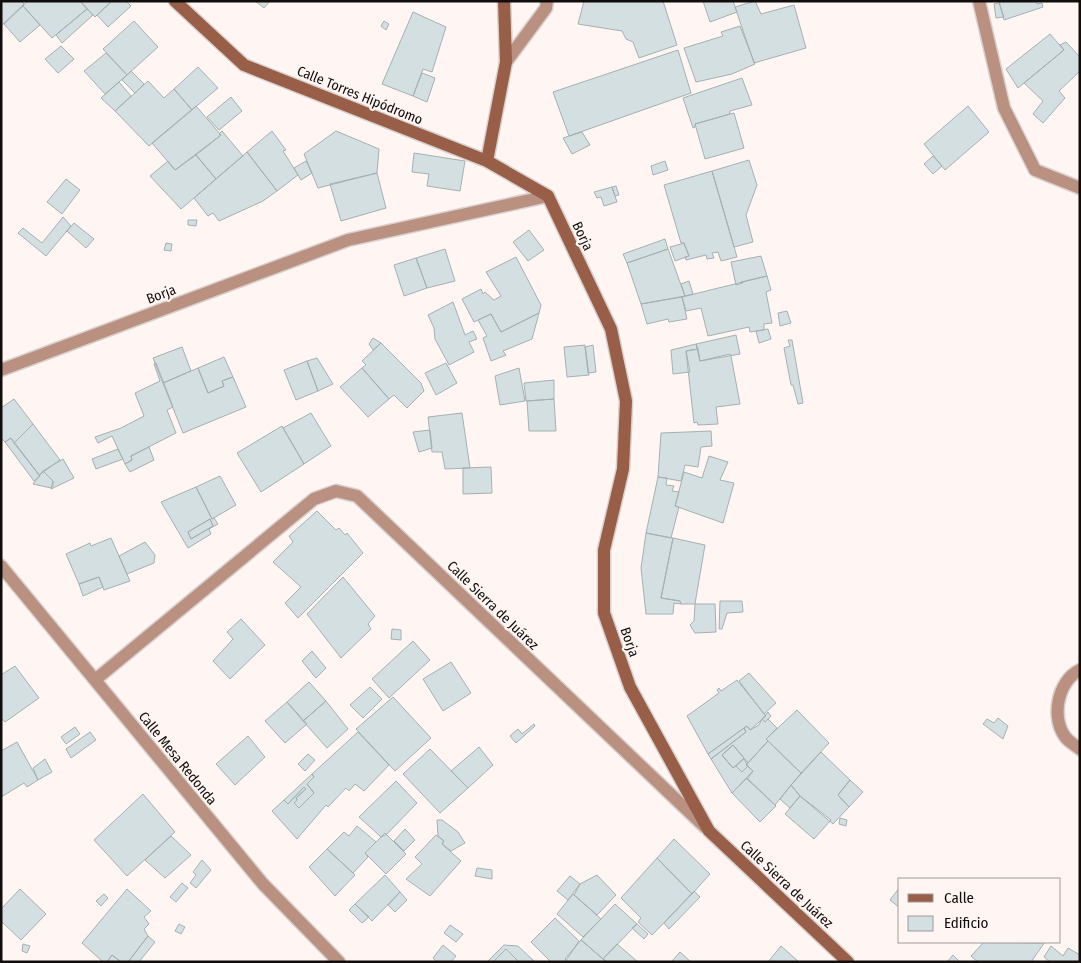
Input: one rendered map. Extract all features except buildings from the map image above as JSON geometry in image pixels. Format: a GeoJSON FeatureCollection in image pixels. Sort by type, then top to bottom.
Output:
{"type":"FeatureCollection","features":[{"type":"Feature","properties":{"kind":"street","name":"Calle Torres Hipódromo"},"geometry":{"type":"LineString","coordinates":[[175,1],[244,65],[487,161],[548,196]]}},
{"type":"Feature","properties":{"kind":"street"},"geometry":{"type":"LineString","coordinates":[[487,161],[506,62],[504,1]]}},
{"type":"Feature","properties":{"kind":"street"},"geometry":{"type":"LineString","coordinates":[[506,62],[546,8],[547,1]]}},
{"type":"Feature","properties":{"kind":"street"},"geometry":{"type":"LineString","coordinates":[[979,1],[1004,108],[1035,170],[1080,188]]}},
{"type":"Feature","properties":{"kind":"street","name":"Borja"},"geometry":{"type":"LineString","coordinates":[[1,370],[348,240],[548,196],[611,329],[626,401],[623,469],[604,550],[604,613],[630,687],[709,830]]}},
{"type":"Feature","properties":{"kind":"street","name":"Calle Sierra de Juárez"},"geometry":{"type":"LineString","coordinates":[[95,680],[314,499],[336,491],[357,496],[848,962]]}},
{"type":"Feature","properties":{"kind":"street","name":"Calle Mesa Redonda"},"geometry":{"type":"LineString","coordinates":[[1,566],[263,884],[339,962]]}},
{"type":"Feature","properties":{"kind":"street"},"geometry":{"type":"LineString","coordinates":[[1080,670],[1072,674],[1061,687],[1058,720],[1066,738],[1080,749]]}}]}
